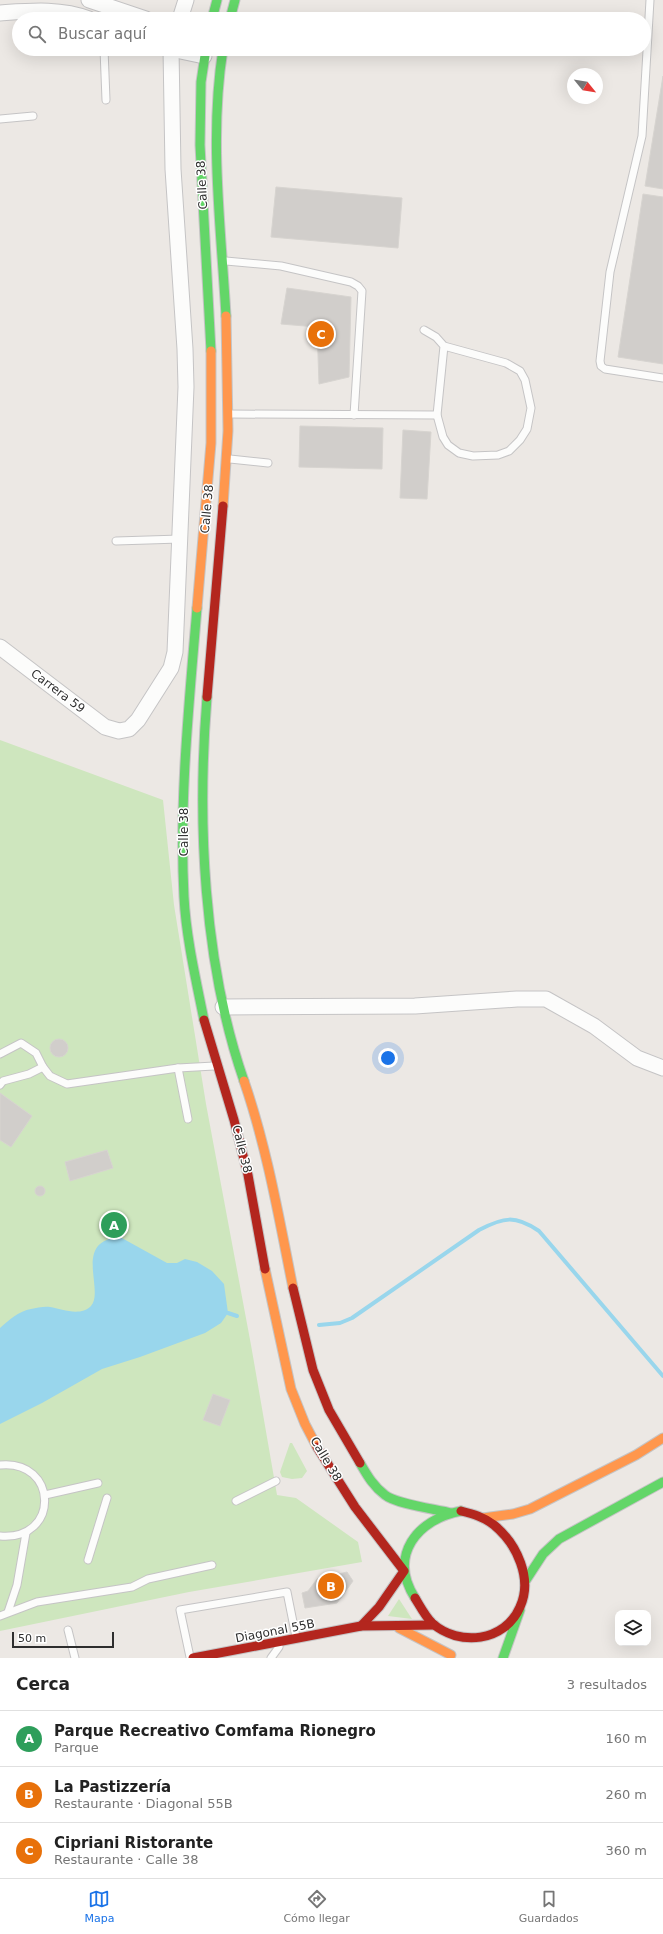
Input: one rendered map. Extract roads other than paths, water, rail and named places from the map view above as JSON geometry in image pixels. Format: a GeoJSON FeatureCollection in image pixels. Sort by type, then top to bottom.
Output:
{"type":"FeatureCollection","features":[{"type":"Feature","properties":{"kind":"main road"},"geometry":{"type":"LineString","coordinates":[[214,12],[217,0]]}},
{"type":"Feature","properties":{"kind":"main road"},"geometry":{"type":"LineString","coordinates":[[232,12],[235,0]]}},
{"type":"Feature","properties":{"kind":"main road","name":"Calle 38"},"geometry":{"type":"LineString","coordinates":[[205,56],[200,104],[200,145],[212,376],[211,443],[190,691],[183,818],[184,898],[193,961],[204,1021],[216,1066],[234,1120],[248,1175],[274,1311],[291,1389],[305,1424],[321,1453],[355,1507],[404,1571]]}},
{"type":"Feature","properties":{"kind":"main road","name":"Calle 38"},"geometry":{"type":"LineString","coordinates":[[222,56],[217,92],[215,124],[223,261],[228,414],[227,459],[203,749],[204,845],[210,925],[223,1007],[240,1070],[255,1113],[271,1174],[297,1311],[314,1370],[329,1410],[368,1477],[386,1496],[406,1503],[451,1513]]}},
{"type":"Feature","properties":{"kind":"main road"},"geometry":{"type":"LineString","coordinates":[[483,1518],[530,1510],[636,1455],[663,1438]]}},
{"type":"Feature","properties":{"kind":"main road"},"geometry":{"type":"LineString","coordinates":[[526,1580],[543,1554],[559,1539],[663,1482]]}},
{"type":"Feature","properties":{"kind":"main road"},"geometry":{"type":"LineString","coordinates":[[452,1657],[434,1625],[414,1597],[407,1583],[404,1571],[408,1550],[420,1529],[433,1519],[451,1513],[468,1512],[496,1525],[505,1536],[522,1565],[526,1580],[525,1597],[503,1658]]}},
{"type":"Feature","properties":{"kind":"main road","name":"Diagonal 55B"},"geometry":{"type":"LineString","coordinates":[[360,1626],[373,1616],[382,1605],[404,1571]]}},
{"type":"Feature","properties":{"kind":"main road"},"geometry":{"type":"LineString","coordinates":[[434,1625],[445,1632],[463,1638],[485,1637],[502,1629],[510,1622],[521,1607]]}},
{"type":"Feature","properties":{"kind":"main road","name":"Diagonal 55B"},"geometry":{"type":"LineString","coordinates":[[192,1658],[284,1642],[360,1626],[434,1625]]}},
{"type":"Feature","properties":{"kind":"main road"},"geometry":{"type":"LineString","coordinates":[[396,1626],[452,1657]]}},
{"type":"Feature","properties":{"kind":"street"},"geometry":{"type":"LineString","coordinates":[[89,0],[125,12]]}},
{"type":"Feature","properties":{"kind":"street"},"geometry":{"type":"LineString","coordinates":[[182,12],[186,0]]}},
{"type":"Feature","properties":{"kind":"street"},"geometry":{"type":"LineString","coordinates":[[0,13],[12,12]]}},
{"type":"Feature","properties":{"kind":"street"},"geometry":{"type":"LineString","coordinates":[[21,12],[53,12]]}},
{"type":"Feature","properties":{"kind":"street","name":"Calle 38"},"geometry":{"type":"LineString","coordinates":[[119,731],[129,729],[138,720],[171,668],[175,652],[186,380],[173,169],[171,56]]}},
{"type":"Feature","properties":{"kind":"street","name":"Carrera 59"},"geometry":{"type":"LineString","coordinates":[[0,647],[105,726],[119,731]]}},
{"type":"Feature","properties":{"kind":"street"},"geometry":{"type":"LineString","coordinates":[[223,1007],[415,1006],[517,999],[546,999],[594,1026],[637,1058],[663,1068]]}},
{"type":"Feature","properties":{"kind":"lane"},"geometry":{"type":"LineString","coordinates":[[649,12],[650,0]]}},
{"type":"Feature","properties":{"kind":"lane"},"geometry":{"type":"LineString","coordinates":[[104,56],[106,100]]}},
{"type":"Feature","properties":{"kind":"lane"},"geometry":{"type":"LineString","coordinates":[[647,56],[642,136],[610,272],[600,361],[601,366],[605,369],[663,378]]}},
{"type":"Feature","properties":{"kind":"lane"},"geometry":{"type":"LineString","coordinates":[[0,119],[33,116]]}},
{"type":"Feature","properties":{"kind":"lane"},"geometry":{"type":"LineString","coordinates":[[223,261],[281,266],[351,282],[358,286],[362,291],[354,414]]}},
{"type":"Feature","properties":{"kind":"lane"},"geometry":{"type":"LineString","coordinates":[[424,330],[436,337],[444,346],[506,363],[520,371],[525,380],[531,408],[527,429],[520,440],[509,451],[498,455],[473,456],[459,453],[448,445],[443,437],[437,415],[444,346]]}},
{"type":"Feature","properties":{"kind":"lane"},"geometry":{"type":"LineString","coordinates":[[228,414],[437,415]]}},
{"type":"Feature","properties":{"kind":"lane"},"geometry":{"type":"LineString","coordinates":[[227,459],[268,463]]}},
{"type":"Feature","properties":{"kind":"lane"},"geometry":{"type":"LineString","coordinates":[[116,541],[180,539]]}},
{"type":"Feature","properties":{"kind":"lane"},"geometry":{"type":"LineString","coordinates":[[0,1054],[21,1042],[36,1053],[42,1067],[50,1076],[67,1084],[178,1068],[216,1066]]}},
{"type":"Feature","properties":{"kind":"lane"},"geometry":{"type":"LineString","coordinates":[[0,1085],[3,1081],[29,1074],[42,1067]]}},
{"type":"Feature","properties":{"kind":"lane"},"geometry":{"type":"LineString","coordinates":[[178,1068],[188,1120]]}},
{"type":"Feature","properties":{"kind":"lane"},"geometry":{"type":"LineString","coordinates":[[0,1465],[11,1464],[23,1467],[33,1474],[41,1484],[45,1495],[44,1507],[40,1518],[26,1533],[11,1537],[0,1536]]}},
{"type":"Feature","properties":{"kind":"lane"},"geometry":{"type":"LineString","coordinates":[[236,1501],[276,1481]]}},
{"type":"Feature","properties":{"kind":"lane"},"geometry":{"type":"LineString","coordinates":[[45,1495],[98,1483]]}},
{"type":"Feature","properties":{"kind":"lane"},"geometry":{"type":"LineString","coordinates":[[88,1560],[107,1498]]}},
{"type":"Feature","properties":{"kind":"lane"},"geometry":{"type":"LineString","coordinates":[[8,1612],[17,1585],[26,1533]]}},
{"type":"Feature","properties":{"kind":"lane"},"geometry":{"type":"LineString","coordinates":[[0,1616],[37,1602],[132,1587],[148,1579],[212,1565]]}},
{"type":"Feature","properties":{"kind":"lane"},"geometry":{"type":"LineString","coordinates":[[192,1658],[180,1610],[287,1592],[297,1639]]}},
{"type":"Feature","properties":{"kind":"lane"},"geometry":{"type":"LineString","coordinates":[[68,1630],[75,1658]]}},
{"type":"Feature","properties":{"kind":"lane"},"geometry":{"type":"LineString","coordinates":[[271,1658],[284,1642]]}},
{"type":"Feature","properties":{"kind":"water"},"geometry":{"type":"Polygon","coordinates":[[[120,1237],[167,1263],[177,1263],[185,1259],[197,1262],[212,1271],[224,1284],[228,1313],[221,1323],[205,1333],[140,1357],[102,1369],[42,1403],[0,1424],[0,1328],[14,1316],[27,1310],[48,1307],[76,1312],[87,1309],[91,1306],[94,1299],[95,1289],[93,1256],[97,1247],[106,1240],[120,1237]]]}},
{"type":"Feature","properties":{"kind":"waterway"},"geometry":{"type":"LineString","coordinates":[[319,1325],[340,1323],[352,1318],[479,1230],[503,1220],[516,1220],[523,1222],[539,1231],[663,1376]]}},
{"type":"Feature","properties":{"kind":"waterway"},"geometry":{"type":"LineString","coordinates":[[228,1313],[237,1316]]}},
{"type":"Feature","properties":{"kind":"place","name":"Cipriani Ristorante"},"geometry":{"type":"Point","coordinates":[321,334]}},
{"type":"Feature","properties":{"kind":"place","name":"Parque Recreativo Comfama Rionegro"},"geometry":{"type":"Point","coordinates":[114,1225]}},
{"type":"Feature","properties":{"kind":"place","name":"La Pastizzería"},"geometry":{"type":"Point","coordinates":[331,1586]}}]}
